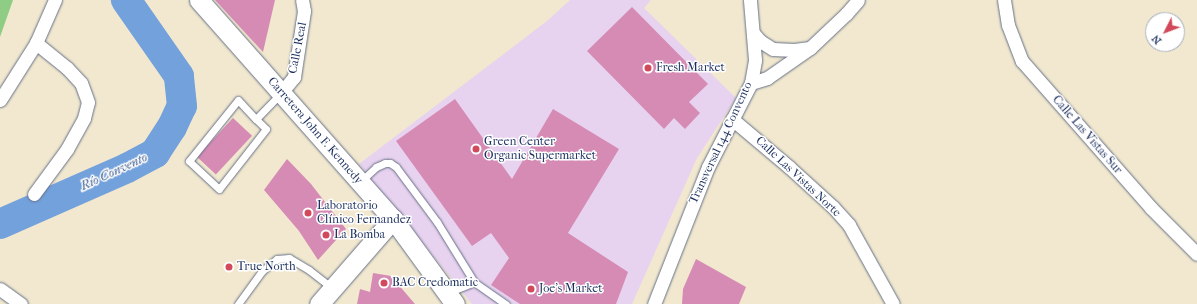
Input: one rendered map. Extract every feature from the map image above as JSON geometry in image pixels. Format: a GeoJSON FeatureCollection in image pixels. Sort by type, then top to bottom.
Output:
{"type":"FeatureCollection","features":[{"type":"Feature","properties":{"kind":"main road","name":"Carretera John F. Kennedy"},"geometry":{"type":"LineString","coordinates":[[199,0],[393,219],[451,298]]}},
{"type":"Feature","properties":{"kind":"main road"},"geometry":{"type":"LineString","coordinates":[[319,304],[393,219]]}},
{"type":"Feature","properties":{"kind":"street"},"geometry":{"type":"LineString","coordinates":[[0,100],[36,43],[55,0]]}},
{"type":"Feature","properties":{"kind":"street","name":"Calle Real"},"geometry":{"type":"LineString","coordinates":[[281,92],[294,77],[304,11],[302,0]]}},
{"type":"Feature","properties":{"kind":"street","name":"Transversal 144 Convento"},"geometry":{"type":"LineString","coordinates":[[654,304],[708,167],[751,83],[755,60],[750,0]]}},
{"type":"Feature","properties":{"kind":"street"},"geometry":{"type":"LineString","coordinates":[[751,83],[767,78],[810,48],[846,14],[858,0]]}},
{"type":"Feature","properties":{"kind":"street","name":"Calle Las Vistas Sur"},"geometry":{"type":"LineString","coordinates":[[1004,0],[1008,25],[1022,61],[1151,208],[1197,254]]}},
{"type":"Feature","properties":{"kind":"street"},"geometry":{"type":"LineString","coordinates":[[754,34],[760,41],[773,49],[794,50],[810,48]]}},
{"type":"Feature","properties":{"kind":"street"},"geometry":{"type":"LineString","coordinates":[[34,194],[67,149],[84,118],[88,102],[81,83],[67,68],[36,43]]}},
{"type":"Feature","properties":{"kind":"street","name":"Calle Las Vistas Norte"},"geometry":{"type":"LineString","coordinates":[[732,119],[789,167],[833,207],[849,225],[894,304]]}},
{"type":"Feature","properties":{"kind":"street"},"geometry":{"type":"LineString","coordinates":[[0,288],[21,304]]}},
{"type":"Feature","properties":{"kind":"lane"},"geometry":{"type":"LineString","coordinates":[[256,119],[281,92]]}},
{"type":"Feature","properties":{"kind":"lane"},"geometry":{"type":"LineString","coordinates":[[238,100],[256,119],[266,129],[219,189],[189,161],[238,100]]}},
{"type":"Feature","properties":{"kind":"lane"},"geometry":{"type":"LineString","coordinates":[[360,182],[376,167],[385,163],[390,163],[396,168],[437,222],[474,282],[506,304]]}},
{"type":"Feature","properties":{"kind":"lane"},"geometry":{"type":"LineString","coordinates":[[238,304],[262,271],[277,259],[290,258],[310,270],[332,288]]}},
{"type":"Feature","properties":{"kind":"lane"},"geometry":{"type":"LineString","coordinates":[[451,298],[474,282]]}},
{"type":"Feature","properties":{"kind":"shaded area"},"geometry":{"type":"Polygon","coordinates":[[[570,0],[651,0],[644,8],[736,98],[697,158],[632,304],[472,304],[359,164],[547,21],[570,0]]]}},
{"type":"Feature","properties":{"kind":"green space"},"geometry":{"type":"Polygon","coordinates":[[[0,0],[13,0],[0,37],[0,0]]]}},
{"type":"Feature","properties":{"kind":"building"},"geometry":{"type":"Polygon","coordinates":[[[215,0],[275,0],[263,52],[215,0]]]}},
{"type":"Feature","properties":{"kind":"building","name":"Fresh Market"},"geometry":{"type":"Polygon","coordinates":[[[632,7],[708,84],[689,102],[700,113],[685,129],[674,118],[664,129],[587,51],[632,7]]]}},
{"type":"Feature","properties":{"kind":"building"},"geometry":{"type":"Polygon","coordinates":[[[455,99],[512,179],[553,109],[619,149],[568,233],[628,272],[616,304],[520,304],[491,285],[509,258],[491,233],[472,246],[396,141],[455,99]]]}},
{"type":"Feature","properties":{"kind":"building"},"geometry":{"type":"Polygon","coordinates":[[[233,118],[252,136],[216,174],[197,157],[233,118]]]}},
{"type":"Feature","properties":{"kind":"building"},"geometry":{"type":"Polygon","coordinates":[[[287,159],[311,184],[346,229],[318,260],[299,231],[264,190],[287,159]]]}},
{"type":"Feature","properties":{"kind":"building"},"geometry":{"type":"Polygon","coordinates":[[[696,259],[746,287],[739,304],[682,304],[683,289],[696,259]]]}},
{"type":"Feature","properties":{"kind":"building","name":"BAC Credomatic"},"geometry":{"type":"Polygon","coordinates":[[[373,273],[391,276],[415,304],[357,304],[360,289],[370,292],[373,273]]]}},
{"type":"Feature","properties":{"kind":"waterway","name":"Río Convento"},"geometry":{"type":"LineString","coordinates":[[0,224],[127,168],[155,153],[172,127],[182,106],[179,76],[126,0]]}},
{"type":"Feature","properties":{"kind":"place","name":"Fresh Market"},"geometry":{"type":"Point","coordinates":[648,68]}},
{"type":"Feature","properties":{"kind":"place","name":"Green Center Organic Supermarket"},"geometry":{"type":"Point","coordinates":[476,149]}},
{"type":"Feature","properties":{"kind":"place","name":"Laboratorio Clínico Fernandez"},"geometry":{"type":"Point","coordinates":[308,213]}},
{"type":"Feature","properties":{"kind":"place","name":"La Bomba"},"geometry":{"type":"Point","coordinates":[326,235]}},
{"type":"Feature","properties":{"kind":"place","name":"True North"},"geometry":{"type":"Point","coordinates":[229,267]}},
{"type":"Feature","properties":{"kind":"place","name":"BAC Credomatic"},"geometry":{"type":"Point","coordinates":[384,283]}},
{"type":"Feature","properties":{"kind":"place","name":"Joe's Market"},"geometry":{"type":"Point","coordinates":[531,289]}}]}
